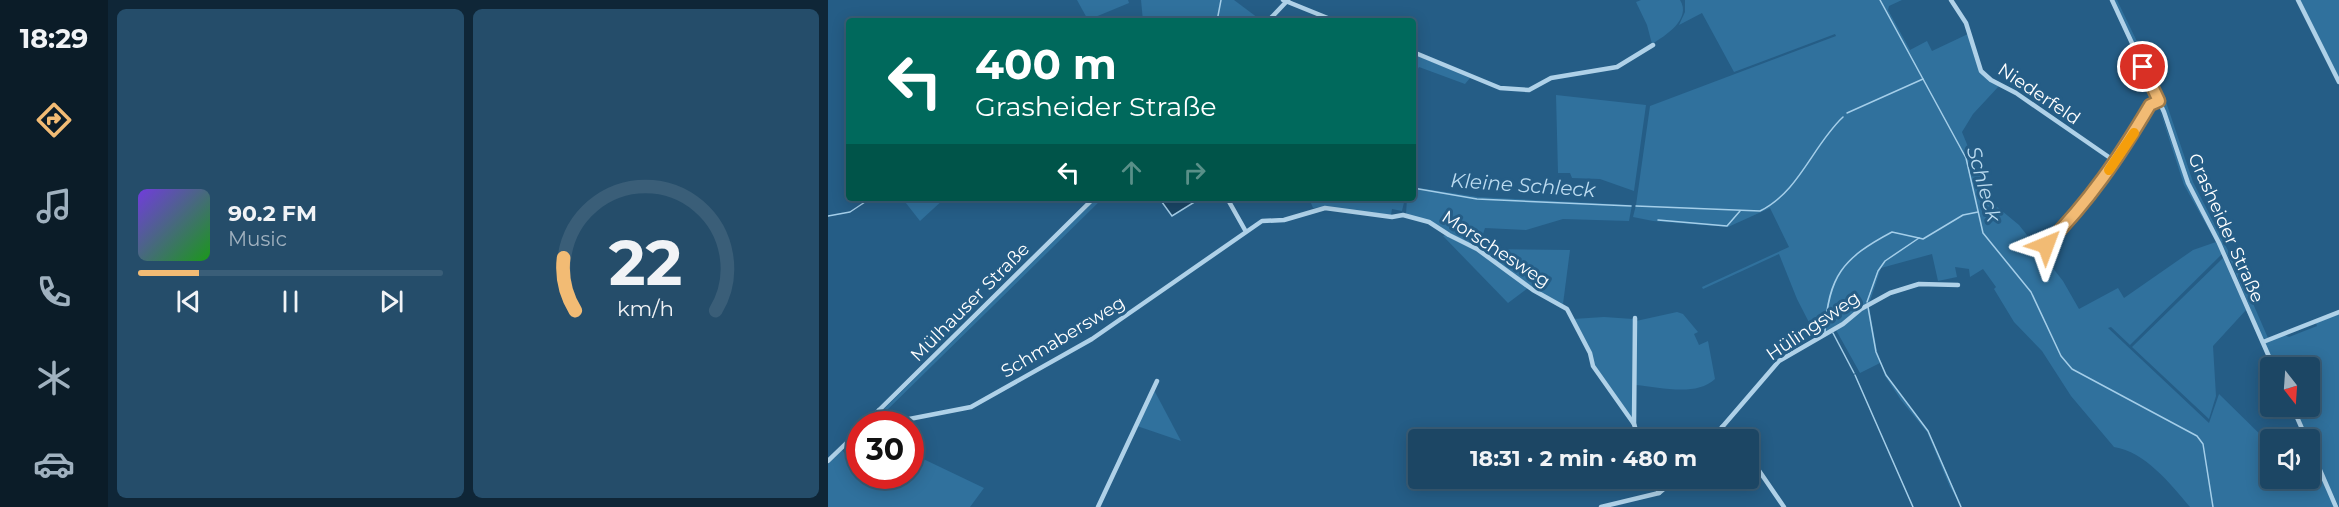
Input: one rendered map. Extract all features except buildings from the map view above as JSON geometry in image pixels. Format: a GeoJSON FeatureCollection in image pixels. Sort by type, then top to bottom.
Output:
{"type":"FeatureCollection","features":[{"type":"Feature","properties":{"kind":"street"},"geometry":{"type":"LineString","coordinates":[[1271,18],[1286,0],[1328,18]]}},
{"type":"Feature","properties":{"kind":"street","name":"Niederfeld"},"geometry":{"type":"LineString","coordinates":[[1951,0],[1966,23],[1982,70],[1992,80],[2016,93],[2116,162]]}},
{"type":"Feature","properties":{"kind":"street","name":"Grasheider Straße"},"geometry":{"type":"LineString","coordinates":[[2112,0],[2159,101],[2188,183],[2219,243],[2269,357]]}},
{"type":"Feature","properties":{"kind":"street"},"geometry":{"type":"LineString","coordinates":[[2298,0],[2339,82]]}},
{"type":"Feature","properties":{"kind":"street"},"geometry":{"type":"LineString","coordinates":[[1416,53],[1500,88],[1529,90],[1551,78],[1617,67],[1653,45]]}},
{"type":"Feature","properties":{"kind":"street"},"geometry":{"type":"LineString","coordinates":[[2046,245],[2080,210],[2116,162],[2150,105],[2159,101]]}},
{"type":"Feature","properties":{"kind":"street","name":"Mülhauser Straße"},"geometry":{"type":"LineString","coordinates":[[879,410],[1091,201]]}},
{"type":"Feature","properties":{"kind":"street"},"geometry":{"type":"LineString","coordinates":[[1229,201],[1245,230]]}},
{"type":"Feature","properties":{"kind":"street","name":"Morschesweg"},"geometry":{"type":"LineString","coordinates":[[1245,230],[1262,221],[1284,220],[1325,208],[1392,217],[1403,215],[1429,222],[1477,249],[1533,290],[1567,309],[1590,353],[1593,366],[1634,424]]}},
{"type":"Feature","properties":{"kind":"street","name":"Schmabersweg"},"geometry":{"type":"LineString","coordinates":[[879,410],[899,421],[971,407],[1092,339],[1245,230]]}},
{"type":"Feature","properties":{"kind":"street","name":"Hülingsweg"},"geometry":{"type":"LineString","coordinates":[[1722,427],[1779,361],[1843,324],[1862,309],[1900,289],[1919,284],[1958,285]]}},
{"type":"Feature","properties":{"kind":"street"},"geometry":{"type":"LineString","coordinates":[[2263,342],[2339,312]]}},
{"type":"Feature","properties":{"kind":"street"},"geometry":{"type":"LineString","coordinates":[[1635,318],[1636,429]]}},
{"type":"Feature","properties":{"kind":"street"},"geometry":{"type":"LineString","coordinates":[[1098,507],[1157,381]]}},
{"type":"Feature","properties":{"kind":"street"},"geometry":{"type":"LineString","coordinates":[[828,461],[846,444]]}},
{"type":"Feature","properties":{"kind":"street"},"geometry":{"type":"LineString","coordinates":[[2320,470],[2336,507]]}},
{"type":"Feature","properties":{"kind":"street"},"geometry":{"type":"LineString","coordinates":[[1759,471],[1784,507]]}},
{"type":"Feature","properties":{"kind":"street"},"geometry":{"type":"LineString","coordinates":[[1657,489],[1659,493]]}},
{"type":"Feature","properties":{"kind":"street"},"geometry":{"type":"LineString","coordinates":[[1601,507],[1659,493],[1664,489]]}},
{"type":"Feature","properties":{"kind":"shaded area"},"geometry":{"type":"Polygon","coordinates":[[[1077,0],[1128,0],[1129,3],[1093,18],[1087,18],[1077,0]]]}},
{"type":"Feature","properties":{"kind":"shaded area"},"geometry":{"type":"Polygon","coordinates":[[[1141,0],[1234,0],[1258,18],[1143,18],[1141,0]]]}},
{"type":"Feature","properties":{"kind":"shaded area"},"geometry":{"type":"Polygon","coordinates":[[[1680,0],[1683,7],[1683,14],[1675,26],[1652,44],[1647,25],[1636,2],[1680,0]]]}},
{"type":"Feature","properties":{"kind":"shaded area"},"geometry":{"type":"Polygon","coordinates":[[[1685,0],[1902,0],[1889,6],[1888,10],[1910,50],[1927,41],[1932,51],[1968,34],[1980,70],[1999,86],[1973,114],[1962,132],[1990,201],[2019,225],[2063,281],[2079,309],[2118,288],[2124,298],[2193,250],[2216,242],[2222,254],[2130,345],[2111,327],[2108,328],[2209,423],[2219,394],[2260,434],[2260,489],[2320,489],[2320,475],[2334,507],[2190,507],[2146,462],[2136,455],[2114,447],[2071,396],[2042,351],[2014,322],[1994,289],[1996,287],[1983,269],[1970,277],[1969,269],[1955,267],[1957,277],[1938,281],[1932,254],[1881,268],[1869,304],[1842,323],[1816,336],[1797,299],[1779,254],[1703,289],[1702,287],[1789,247],[1770,208],[1728,227],[1653,221],[1633,217],[1650,106],[1836,36],[1835,34],[1734,72],[1702,13],[1679,25],[1685,12],[1685,0]]]}},
{"type":"Feature","properties":{"kind":"shaded area"},"geometry":{"type":"Polygon","coordinates":[[[2113,0],[2117,0],[2166,102],[2193,182],[2241,276],[2268,338],[2263,339],[2231,262],[2189,182],[2170,123],[2113,0]]]}},
{"type":"Feature","properties":{"kind":"shaded area"},"geometry":{"type":"Polygon","coordinates":[[[2299,0],[2339,0],[2339,80],[2299,0]]]}},
{"type":"Feature","properties":{"kind":"shaded area"},"geometry":{"type":"Polygon","coordinates":[[[1416,55],[1470,78],[1465,84],[1419,67],[1416,72],[1416,55]]]}},
{"type":"Feature","properties":{"kind":"shaded area"},"geometry":{"type":"Polygon","coordinates":[[[1556,95],[1646,105],[1634,191],[1600,179],[1572,178],[1570,173],[1558,173],[1556,95]]]}},
{"type":"Feature","properties":{"kind":"shaded area"},"geometry":{"type":"Polygon","coordinates":[[[2158,105],[2187,185],[2215,240],[2184,185],[2158,105]]]}},
{"type":"Feature","properties":{"kind":"shaded area"},"geometry":{"type":"Polygon","coordinates":[[[1416,187],[1478,197],[1632,205],[1629,221],[1563,219],[1526,230],[1485,228],[1479,246],[1406,214],[1407,201],[1416,201],[1416,187]]]}},
{"type":"Feature","properties":{"kind":"shaded area"},"geometry":{"type":"Polygon","coordinates":[[[904,201],[942,201],[920,221],[904,201]]]}},
{"type":"Feature","properties":{"kind":"shaded area"},"geometry":{"type":"Polygon","coordinates":[[[1094,201],[1100,201],[886,411],[884,411],[1094,201]]]}},
{"type":"Feature","properties":{"kind":"shaded area"},"geometry":{"type":"Polygon","coordinates":[[[1161,201],[1196,201],[1172,216],[1161,201]]]}},
{"type":"Feature","properties":{"kind":"shaded area"},"geometry":{"type":"Polygon","coordinates":[[[1310,201],[1404,201],[1402,211],[1392,209],[1391,215],[1325,207],[1313,208],[1310,201]]]}},
{"type":"Feature","properties":{"kind":"shaded area"},"geometry":{"type":"Polygon","coordinates":[[[1443,236],[1477,251],[1528,288],[1508,303],[1443,236]]]}},
{"type":"Feature","properties":{"kind":"shaded area"},"geometry":{"type":"Polygon","coordinates":[[[1479,249],[1570,250],[1563,304],[1538,291],[1479,249]]]}},
{"type":"Feature","properties":{"kind":"shaded area"},"geometry":{"type":"Polygon","coordinates":[[[2223,258],[2246,310],[2213,346],[2216,396],[2209,419],[2132,347],[2223,258]]]}},
{"type":"Feature","properties":{"kind":"shaded area"},"geometry":{"type":"Polygon","coordinates":[[[1869,306],[1877,351],[1886,375],[1928,431],[1962,507],[1950,487],[1927,432],[1901,400],[1885,376],[1880,363],[1860,373],[1836,330],[1869,306]]]}},
{"type":"Feature","properties":{"kind":"shaded area"},"geometry":{"type":"Polygon","coordinates":[[[1677,312],[1683,314],[1698,332],[1694,334],[1699,345],[1708,341],[1715,379],[1698,388],[1677,390],[1636,385],[1636,321],[1677,312]]]}},
{"type":"Feature","properties":{"kind":"shaded area"},"geometry":{"type":"Polygon","coordinates":[[[2339,314],[2339,507],[2320,467],[2320,429],[2303,429],[2297,417],[2320,417],[2320,357],[2270,357],[2264,343],[2284,335],[2289,337],[2317,326],[2316,323],[2339,314]]]}},
{"type":"Feature","properties":{"kind":"shaded area"},"geometry":{"type":"Polygon","coordinates":[[[1604,317],[1633,319],[1632,418],[1594,365],[1573,319],[1604,317]]]}},
{"type":"Feature","properties":{"kind":"shaded area"},"geometry":{"type":"Polygon","coordinates":[[[1154,390],[1181,441],[1137,426],[1154,390]]]}},
{"type":"Feature","properties":{"kind":"shaded area"},"geometry":{"type":"Polygon","coordinates":[[[842,450],[846,455],[846,489],[924,489],[924,459],[984,488],[970,507],[828,507],[828,464],[842,450]]]}},
{"type":"Feature","properties":{"kind":"waterway"},"geometry":{"type":"LineString","coordinates":[[1218,18],[1221,0]]}},
{"type":"Feature","properties":{"kind":"waterway","name":"Schleck"},"geometry":{"type":"LineString","coordinates":[[1880,0],[1966,158],[1983,233],[2031,292],[2061,356],[2072,369],[2197,436],[2203,444],[2213,507]]}},
{"type":"Feature","properties":{"kind":"waterway","name":"Kleine Schleck"},"geometry":{"type":"LineString","coordinates":[[1847,113],[1923,79]]}},
{"type":"Feature","properties":{"kind":"waterway","name":"Kleine Schleck"},"geometry":{"type":"LineString","coordinates":[[1636,206],[1760,211],[1774,203],[1785,192],[1832,128],[1843,117]]}},
{"type":"Feature","properties":{"kind":"waterway","name":"Kleine Schleck"},"geometry":{"type":"LineString","coordinates":[[1416,189],[1477,199],[1631,206]]}},
{"type":"Feature","properties":{"kind":"waterway"},"geometry":{"type":"LineString","coordinates":[[828,216],[850,212],[866,201]]}},
{"type":"Feature","properties":{"kind":"waterway"},"geometry":{"type":"LineString","coordinates":[[1658,220],[1727,226],[1740,211]]}},
{"type":"Feature","properties":{"kind":"waterway"},"geometry":{"type":"LineString","coordinates":[[1867,302],[1878,271],[1885,261],[1919,238],[1923,239],[1963,215],[1978,212]]}},
{"type":"Feature","properties":{"kind":"waterway"},"geometry":{"type":"LineString","coordinates":[[1825,332],[1830,296],[1841,271],[1850,260],[1875,241],[1892,232],[1919,238]]}},
{"type":"Feature","properties":{"kind":"waterway"},"geometry":{"type":"LineString","coordinates":[[1868,307],[1876,352],[1886,375],[1928,431],[1961,507]]}},
{"type":"Feature","properties":{"kind":"waterway"},"geometry":{"type":"LineString","coordinates":[[1833,333],[1854,373]]}},
{"type":"Feature","properties":{"kind":"waterway"},"geometry":{"type":"LineString","coordinates":[[1855,375],[1913,507]]}},
{"type":"Feature","properties":{"kind":"slow traffic"},"geometry":{"type":"LineString","coordinates":[[2109,170],[2134,133]]}},
{"type":"Feature","properties":{"kind":"route"},"geometry":{"type":"LineString","coordinates":[[2046,245],[2080,210],[2116,162],[2150,105],[2159,101],[2143,67]]}}]}
